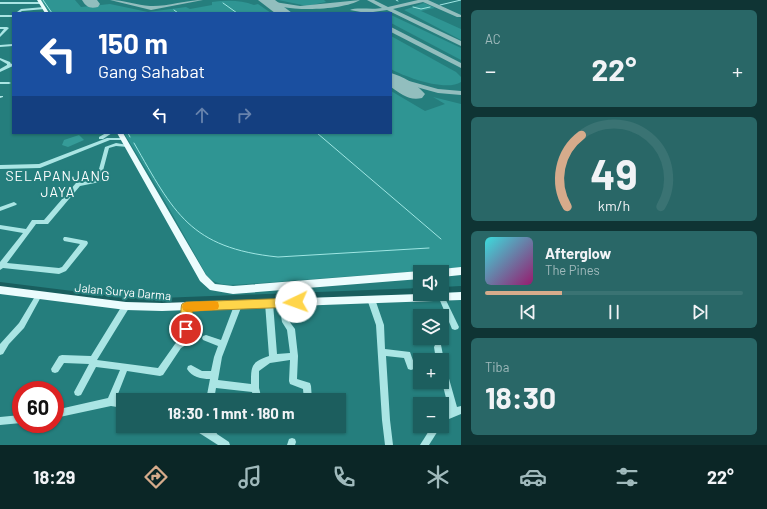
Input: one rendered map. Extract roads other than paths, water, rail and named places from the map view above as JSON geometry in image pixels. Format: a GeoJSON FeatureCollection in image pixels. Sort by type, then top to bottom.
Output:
{"type":"FeatureCollection","features":[{"type":"Feature","properties":{"kind":"main road"},"geometry":{"type":"LineString","coordinates":[[39,1],[46,12]]}},
{"type":"Feature","properties":{"kind":"main road"},"geometry":{"type":"LineString","coordinates":[[124,139],[203,278],[213,287],[233,290],[413,276]]}},
{"type":"Feature","properties":{"kind":"main road"},"geometry":{"type":"LineString","coordinates":[[449,272],[461,271]]}},
{"type":"Feature","properties":{"kind":"main road","name":"Jalan Surya Darma"},"geometry":{"type":"LineString","coordinates":[[1,292],[39,295],[126,306],[186,307],[413,297]]}},
{"type":"Feature","properties":{"kind":"main road","name":"Jalan Surya Darma"},"geometry":{"type":"LineString","coordinates":[[449,296],[461,296]]}},
{"type":"Feature","properties":{"kind":"street"},"geometry":{"type":"LineString","coordinates":[[2,4],[8,0]]}},
{"type":"Feature","properties":{"kind":"street"},"geometry":{"type":"LineString","coordinates":[[2,4],[39,1]]}},
{"type":"Feature","properties":{"kind":"street"},"geometry":{"type":"LineString","coordinates":[[19,12],[21,10],[27,11],[44,8]]}},
{"type":"Feature","properties":{"kind":"street"},"geometry":{"type":"LineString","coordinates":[[1,17],[12,16]]}},
{"type":"Feature","properties":{"kind":"street"},"geometry":{"type":"LineString","coordinates":[[0,28],[7,28],[0,36]]}},
{"type":"Feature","properties":{"kind":"street"},"geometry":{"type":"LineString","coordinates":[[0,46],[12,45]]}},
{"type":"Feature","properties":{"kind":"street"},"geometry":{"type":"LineString","coordinates":[[0,59],[11,65],[0,71]]}},
{"type":"Feature","properties":{"kind":"street"},"geometry":{"type":"LineString","coordinates":[[0,83],[9,83]]}},
{"type":"Feature","properties":{"kind":"street"},"geometry":{"type":"LineString","coordinates":[[0,167],[40,166],[84,147],[108,134]]}},
{"type":"Feature","properties":{"kind":"street"},"geometry":{"type":"LineString","coordinates":[[0,163],[40,162],[109,139],[124,139]]}},
{"type":"Feature","properties":{"kind":"street"},"geometry":{"type":"LineString","coordinates":[[1,266],[34,222],[46,222],[78,184],[98,181],[108,147],[124,139]]}},
{"type":"Feature","properties":{"kind":"street"},"geometry":{"type":"LineString","coordinates":[[0,209],[14,204]]}},
{"type":"Feature","properties":{"kind":"street"},"geometry":{"type":"LineString","coordinates":[[0,227],[26,231]]}},
{"type":"Feature","properties":{"kind":"street"},"geometry":{"type":"LineString","coordinates":[[1,266],[59,270],[64,269],[84,243],[66,239]]}},
{"type":"Feature","properties":{"kind":"street"},"geometry":{"type":"LineString","coordinates":[[0,351],[7,339],[14,334],[29,313],[39,295]]}},
{"type":"Feature","properties":{"kind":"street"},"geometry":{"type":"LineString","coordinates":[[371,299],[380,325],[389,445]]}},
{"type":"Feature","properties":{"kind":"street"},"geometry":{"type":"LineString","coordinates":[[443,301],[455,327]]}},
{"type":"Feature","properties":{"kind":"street"},"geometry":{"type":"LineString","coordinates":[[269,303],[273,358]]}},
{"type":"Feature","properties":{"kind":"street"},"geometry":{"type":"LineString","coordinates":[[283,303],[286,322],[291,329],[294,356],[293,381],[307,386],[308,393]]}},
{"type":"Feature","properties":{"kind":"street"},"geometry":{"type":"LineString","coordinates":[[211,393],[223,344],[238,305]]}},
{"type":"Feature","properties":{"kind":"street"},"geometry":{"type":"LineString","coordinates":[[78,392],[126,306]]}},
{"type":"Feature","properties":{"kind":"street"},"geometry":{"type":"LineString","coordinates":[[54,369],[62,359],[94,361],[160,372],[178,346],[183,343],[180,340],[186,329],[188,317],[186,307]]}},
{"type":"Feature","properties":{"kind":"street"},"geometry":{"type":"LineString","coordinates":[[206,338],[223,344]]}},
{"type":"Feature","properties":{"kind":"street"},"geometry":{"type":"LineString","coordinates":[[438,347],[439,353]]}},
{"type":"Feature","properties":{"kind":"street"},"geometry":{"type":"LineString","coordinates":[[382,352],[406,355],[411,366]]}},
{"type":"Feature","properties":{"kind":"street"},"geometry":{"type":"LineString","coordinates":[[256,393],[254,388],[255,369],[262,363],[273,358],[294,356]]}},
{"type":"Feature","properties":{"kind":"street"},"geometry":{"type":"LineString","coordinates":[[111,402],[125,367]]}},
{"type":"Feature","properties":{"kind":"street"},"geometry":{"type":"LineString","coordinates":[[191,369],[201,376],[215,375]]}},
{"type":"Feature","properties":{"kind":"street"},"geometry":{"type":"LineString","coordinates":[[213,384],[254,388]]}},
{"type":"Feature","properties":{"kind":"street"},"geometry":{"type":"LineString","coordinates":[[449,387],[458,411],[449,416]]}},
{"type":"Feature","properties":{"kind":"street"},"geometry":{"type":"LineString","coordinates":[[64,412],[111,402],[116,403]]}},
{"type":"Feature","properties":{"kind":"street"},"geometry":{"type":"LineString","coordinates":[[0,421],[12,420]]}},
{"type":"Feature","properties":{"kind":"street"},"geometry":{"type":"LineString","coordinates":[[208,433],[226,445]]}},
{"type":"Feature","properties":{"kind":"street"},"geometry":{"type":"LineString","coordinates":[[424,445],[432,433]]}},
{"type":"Feature","properties":{"kind":"waterway"},"geometry":{"type":"LineString","coordinates":[[43,0],[51,12]]}},
{"type":"Feature","properties":{"kind":"waterway"},"geometry":{"type":"LineString","coordinates":[[440,5],[461,0]]}},
{"type":"Feature","properties":{"kind":"waterway"},"geometry":{"type":"LineString","coordinates":[[223,3],[236,12]]}},
{"type":"Feature","properties":{"kind":"waterway"},"geometry":{"type":"LineString","coordinates":[[413,7],[421,9],[430,7]]}},
{"type":"Feature","properties":{"kind":"waterway"},"geometry":{"type":"LineString","coordinates":[[318,134],[441,239]]}},
{"type":"Feature","properties":{"kind":"waterway"},"geometry":{"type":"LineString","coordinates":[[134,143],[161,189],[188,223],[204,235],[224,245],[248,252],[278,257],[429,248]]}},
{"type":"Feature","properties":{"kind":"waterway"},"geometry":{"type":"LineString","coordinates":[[0,285],[129,301],[413,291]]}},
{"type":"Feature","properties":{"kind":"waterway"},"geometry":{"type":"LineString","coordinates":[[449,290],[461,289]]}},
{"type":"Feature","properties":{"kind":"district","name":"SELAPANJANG JAYA"},"geometry":{"type":"Point","coordinates":[58,184]}}]}
